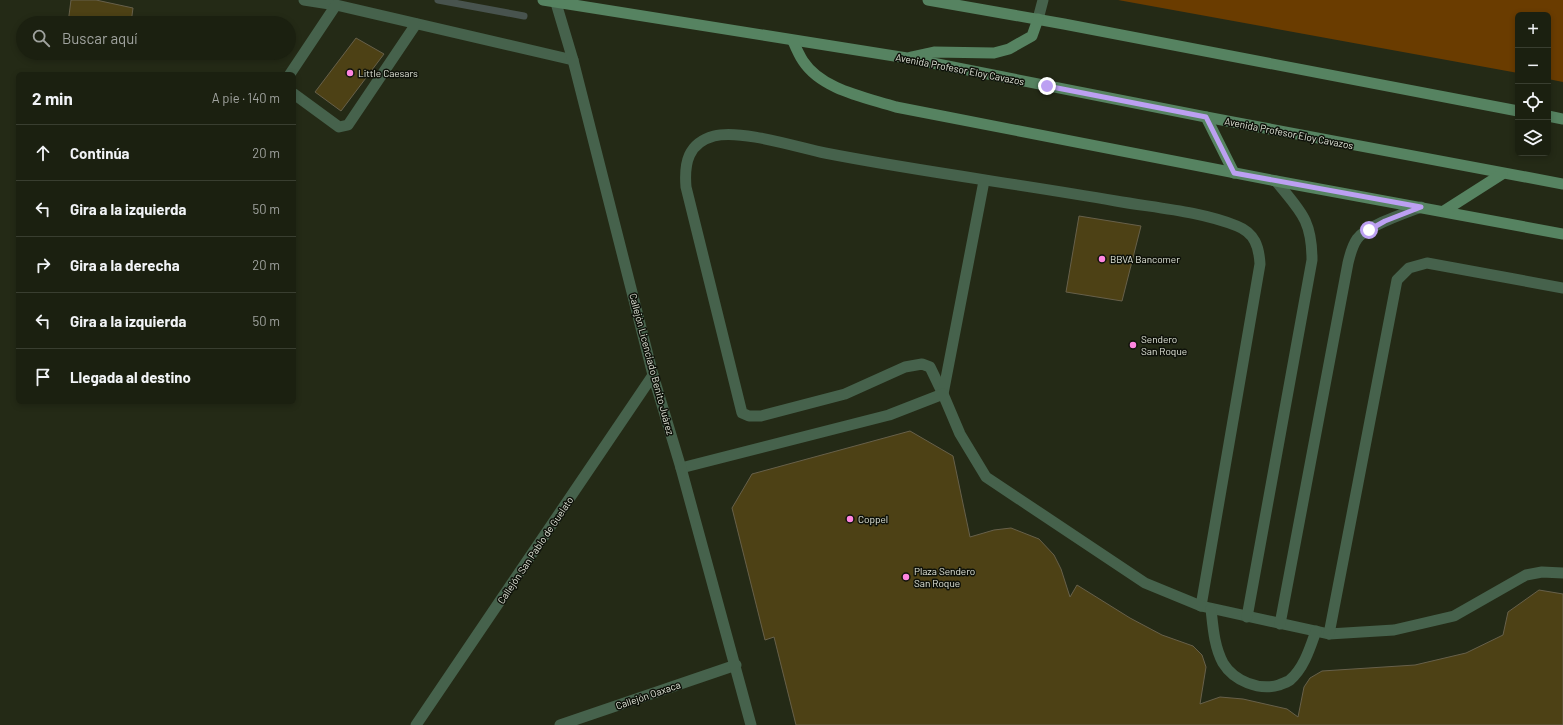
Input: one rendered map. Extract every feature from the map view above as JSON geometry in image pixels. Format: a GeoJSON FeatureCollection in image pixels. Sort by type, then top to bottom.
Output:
{"type":"FeatureCollection","features":[{"type":"Feature","properties":{"kind":"main road","name":"Avenida Profesor Eloy Cavazos"},"geometry":{"type":"LineString","coordinates":[[543,0],[907,58],[1502,174],[1563,184]]}},
{"type":"Feature","properties":{"kind":"main road"},"geometry":{"type":"LineString","coordinates":[[928,0],[1038,19],[1515,110]]}},
{"type":"Feature","properties":{"kind":"main road"},"geometry":{"type":"LineString","coordinates":[[907,58],[934,52],[994,53],[1009,49],[1032,36],[1038,19]]}},
{"type":"Feature","properties":{"kind":"main road"},"geometry":{"type":"LineString","coordinates":[[793,41],[802,61],[813,73],[843,90],[896,107],[1276,181],[1563,234]]}},
{"type":"Feature","properties":{"kind":"main road"},"geometry":{"type":"LineString","coordinates":[[1206,117],[1234,173]]}},
{"type":"Feature","properties":{"kind":"main road"},"geometry":{"type":"LineString","coordinates":[[1551,117],[1563,119]]}},
{"type":"Feature","properties":{"kind":"main road"},"geometry":{"type":"LineString","coordinates":[[1444,211],[1502,174]]}},
{"type":"Feature","properties":{"kind":"street"},"geometry":{"type":"LineString","coordinates":[[304,0],[336,5],[574,60]]}},
{"type":"Feature","properties":{"kind":"street"},"geometry":{"type":"LineString","coordinates":[[1038,19],[1043,0]]}},
{"type":"Feature","properties":{"kind":"street","name":"Callejón Licenciado Benito Juárez"},"geometry":{"type":"LineString","coordinates":[[556,3],[574,60],[653,375],[681,468],[736,665],[751,725]]}},
{"type":"Feature","properties":{"kind":"street"},"geometry":{"type":"LineString","coordinates":[[291,72],[336,5]]}},
{"type":"Feature","properties":{"kind":"street"},"geometry":{"type":"LineString","coordinates":[[296,95],[339,127],[348,125],[416,24]]}},
{"type":"Feature","properties":{"kind":"street"},"geometry":{"type":"LineString","coordinates":[[1316,631],[1302,665],[1290,681],[1271,687],[1250,684],[1236,677],[1224,664],[1216,645],[1206,608],[1260,264],[1259,248],[1253,237],[1239,226],[1209,217],[1042,187],[984,181],[871,162],[738,134],[714,136],[701,141],[692,149],[685,171],[686,187],[742,413],[749,416],[761,416],[845,394],[891,373],[915,365],[922,364],[930,367],[960,434],[986,477],[1145,583],[1206,608],[1316,631],[1328,634],[1394,630],[1454,616],[1526,575],[1542,572],[1563,574]]}},
{"type":"Feature","properties":{"kind":"street"},"geometry":{"type":"LineString","coordinates":[[943,394],[984,181]]}},
{"type":"Feature","properties":{"kind":"street"},"geometry":{"type":"LineString","coordinates":[[1247,617],[1312,260],[1312,244],[1305,216],[1276,181]]}},
{"type":"Feature","properties":{"kind":"street"},"geometry":{"type":"LineString","coordinates":[[1280,624],[1352,247],[1358,238],[1369,230],[1385,221],[1421,207]]}},
{"type":"Feature","properties":{"kind":"street"},"geometry":{"type":"LineString","coordinates":[[1328,634],[1397,280],[1409,268],[1427,263],[1563,288]]}},
{"type":"Feature","properties":{"kind":"street","name":"Callejón San Pablo de Guelato"},"geometry":{"type":"LineString","coordinates":[[416,725],[653,375]]}},
{"type":"Feature","properties":{"kind":"street"},"geometry":{"type":"LineString","coordinates":[[681,468],[889,415],[943,394]]}},
{"type":"Feature","properties":{"kind":"street","name":"Callejón Oaxaca"},"geometry":{"type":"LineString","coordinates":[[560,725],[736,665]]}},
{"type":"Feature","properties":{"kind":"shaded area"},"geometry":{"type":"Polygon","coordinates":[[[1118,0],[1563,0],[1563,82],[1551,80],[1551,12],[1515,12],[1515,72],[1118,0]]]}},
{"type":"Feature","properties":{"kind":"building"},"geometry":{"type":"Polygon","coordinates":[[[71,0],[96,0],[133,8],[132,16],[69,16],[71,0]]]}},
{"type":"Feature","properties":{"kind":"building","name":"Little Caesars"},"geometry":{"type":"Polygon","coordinates":[[[356,38],[384,54],[341,111],[315,92],[356,38]]]}},
{"type":"Feature","properties":{"kind":"building","name":"BBVA Bancomer"},"geometry":{"type":"Polygon","coordinates":[[[1079,216],[1141,226],[1122,301],[1066,292],[1079,216]]]}},
{"type":"Feature","properties":{"kind":"building","name":"Plaza Sendero San Roque"},"geometry":{"type":"Polygon","coordinates":[[[910,431],[953,456],[970,537],[994,530],[1011,528],[1039,539],[1054,555],[1061,569],[1070,597],[1077,585],[1130,618],[1162,635],[1193,646],[1202,655],[1206,667],[1200,704],[1220,697],[1243,699],[1287,709],[1298,717],[1304,687],[1310,678],[1322,671],[1415,665],[1466,653],[1503,635],[1508,612],[1539,590],[1563,594],[1563,725],[796,725],[774,637],[765,640],[732,508],[752,474],[910,431]]]}},
{"type":"Feature","properties":{"kind":"waterway"},"geometry":{"type":"LineString","coordinates":[[438,0],[524,16]]}},
{"type":"Feature","properties":{"kind":"place","name":"Little Caesars"},"geometry":{"type":"Point","coordinates":[350,73]}},
{"type":"Feature","properties":{"kind":"place","name":"BBVA Bancomer"},"geometry":{"type":"Point","coordinates":[1102,259]}},
{"type":"Feature","properties":{"kind":"place","name":"Sendero San Roque"},"geometry":{"type":"Point","coordinates":[1133,345]}},
{"type":"Feature","properties":{"kind":"place","name":"Coppel"},"geometry":{"type":"Point","coordinates":[850,519]}},
{"type":"Feature","properties":{"kind":"place","name":"Plaza Sendero San Roque"},"geometry":{"type":"Point","coordinates":[906,577]}},
{"type":"Feature","properties":{"kind":"route"},"geometry":{"type":"LineString","coordinates":[[1047,86],[1206,117],[1234,173],[1421,207],[1385,221],[1369,230]]}}]}
